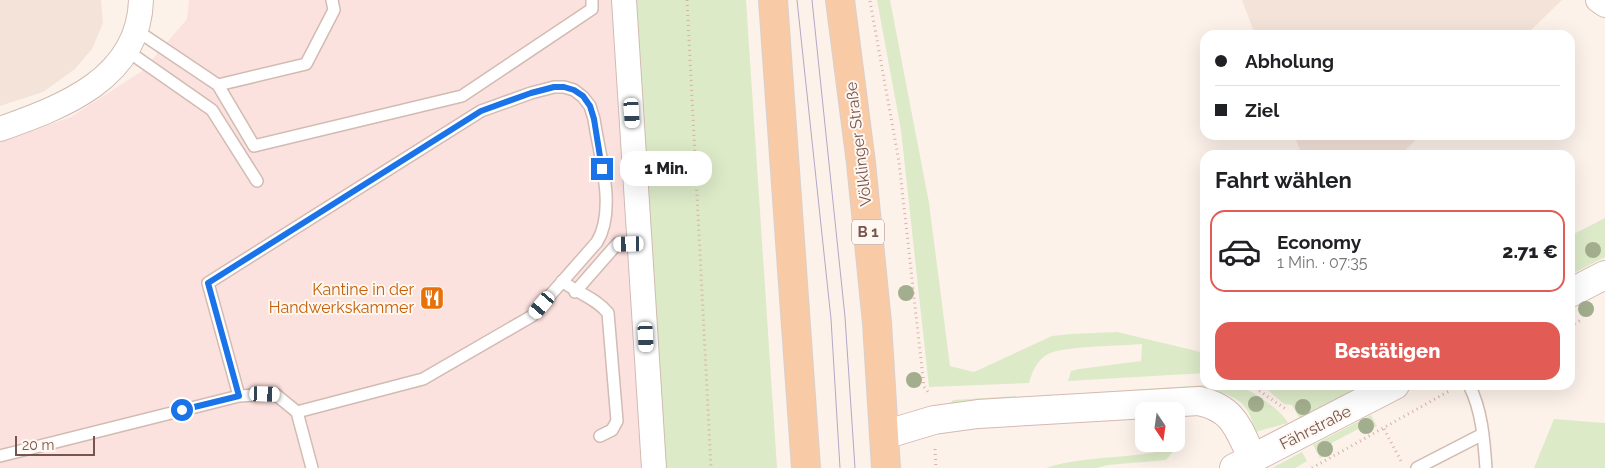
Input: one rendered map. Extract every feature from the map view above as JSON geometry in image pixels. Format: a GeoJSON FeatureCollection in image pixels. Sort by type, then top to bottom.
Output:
{"type":"FeatureCollection","features":[{"type":"Feature","properties":{"kind":"main road"},"geometry":{"type":"LineString","coordinates":[[773,0],[806,468]]}},
{"type":"Feature","properties":{"kind":"main road","name":"Völklinger Straße"},"geometry":{"type":"LineString","coordinates":[[840,0],[861,163],[877,323],[886,468]]}},
{"type":"Feature","properties":{"kind":"street"},"geometry":{"type":"LineString","coordinates":[[0,129],[63,105],[93,87],[116,67],[131,40],[140,13],[141,0]]}},
{"type":"Feature","properties":{"kind":"street"},"geometry":{"type":"LineString","coordinates":[[624,0],[654,468]]}},
{"type":"Feature","properties":{"kind":"street"},"geometry":{"type":"LineString","coordinates":[[1598,0],[1605,5]]}},
{"type":"Feature","properties":{"kind":"street"},"geometry":{"type":"LineString","coordinates":[[1575,290],[1605,275]]}},
{"type":"Feature","properties":{"kind":"street","name":"Fährstraße"},"geometry":{"type":"LineString","coordinates":[[1244,463],[1385,390]]}},
{"type":"Feature","properties":{"kind":"street"},"geometry":{"type":"LineString","coordinates":[[884,435],[934,420],[978,414],[1199,401],[1212,404],[1230,414],[1244,463]]}},
{"type":"Feature","properties":{"kind":"lane"},"geometry":{"type":"LineString","coordinates":[[218,85],[306,64],[334,10],[332,0]]}},
{"type":"Feature","properties":{"kind":"lane"},"geometry":{"type":"LineString","coordinates":[[131,40],[218,85],[254,146],[462,96],[592,9],[592,0]]}},
{"type":"Feature","properties":{"kind":"lane"},"geometry":{"type":"LineString","coordinates":[[131,40],[212,110],[257,181]]}},
{"type":"Feature","properties":{"kind":"lane"},"geometry":{"type":"LineString","coordinates":[[239,396],[208,283],[481,111],[554,87],[574,90],[583,96],[590,106],[607,203],[603,233],[532,316],[422,379],[297,412]]}},
{"type":"Feature","properties":{"kind":"lane"},"geometry":{"type":"LineString","coordinates":[[575,292],[617,244],[640,244]]}},
{"type":"Feature","properties":{"kind":"lane"},"geometry":{"type":"LineString","coordinates":[[562,281],[575,292],[602,306],[608,314],[617,421],[612,430],[600,436]]}},
{"type":"Feature","properties":{"kind":"lane"},"geometry":{"type":"LineString","coordinates":[[1472,390],[1476,398],[1483,434],[1486,468]]}},
{"type":"Feature","properties":{"kind":"lane"},"geometry":{"type":"LineString","coordinates":[[0,456],[239,396],[276,394],[297,412],[312,468]]}},
{"type":"Feature","properties":{"kind":"lane"},"geometry":{"type":"LineString","coordinates":[[1417,468],[1483,434]]}},
{"type":"Feature","properties":{"kind":"path"},"geometry":{"type":"LineString","coordinates":[[687,0],[711,468]]}},
{"type":"Feature","properties":{"kind":"path","name":"Völklinger Straße"},"geometry":{"type":"LineString","coordinates":[[870,0],[899,162],[924,387],[931,395]]}},
{"type":"Feature","properties":{"kind":"path","name":"Fährstraße"},"geometry":{"type":"LineString","coordinates":[[1258,390],[1287,410],[1291,416]]}},
{"type":"Feature","properties":{"kind":"path","name":"Fährstraße"},"geometry":{"type":"LineString","coordinates":[[1312,468],[1445,394]]}},
{"type":"Feature","properties":{"kind":"path"},"geometry":{"type":"LineString","coordinates":[[1384,429],[1405,468]]}},
{"type":"Feature","properties":{"kind":"path"},"geometry":{"type":"LineString","coordinates":[[935,446],[936,468]]}},
{"type":"Feature","properties":{"kind":"shaded area"},"geometry":{"type":"Polygon","coordinates":[[[0,0],[101,0],[103,23],[92,49],[75,69],[43,92],[0,106],[0,0]]]}},
{"type":"Feature","properties":{"kind":"shaded area"},"geometry":{"type":"Polygon","coordinates":[[[189,0],[615,0],[647,468],[0,468],[0,141],[71,117],[142,71],[187,19],[189,0]]]}},
{"type":"Feature","properties":{"kind":"shaded area"},"geometry":{"type":"Polygon","coordinates":[[[1242,0],[1562,0],[1531,30],[1253,30],[1242,0]]]}},
{"type":"Feature","properties":{"kind":"shaded area"},"geometry":{"type":"Polygon","coordinates":[[[1296,140],[1416,140],[1405,150],[1300,150],[1296,140]]]}},
{"type":"Feature","properties":{"kind":"green space"},"geometry":{"type":"Polygon","coordinates":[[[634,0],[746,0],[777,468],[662,468],[634,0]]]}},
{"type":"Feature","properties":{"kind":"green space"},"geometry":{"type":"Polygon","coordinates":[[[877,0],[890,0],[929,203],[950,366],[974,372],[1052,336],[1117,332],[1200,352],[1200,373],[1068,381],[1071,371],[1141,361],[1142,344],[1056,351],[1048,354],[1041,360],[1029,383],[929,387],[901,130],[877,0]]]}},
{"type":"Feature","properties":{"kind":"green space"},"geometry":{"type":"Polygon","coordinates":[[[1605,218],[1605,257],[1575,272],[1575,233],[1605,218]]]}},
{"type":"Feature","properties":{"kind":"green space"},"geometry":{"type":"Polygon","coordinates":[[[1200,385],[1200,390],[1246,390],[1273,407],[1288,423],[1255,432],[1245,407],[1236,399],[1222,393],[1092,399],[1086,393],[1200,385]]]}},
{"type":"Feature","properties":{"kind":"green space"},"geometry":{"type":"Polygon","coordinates":[[[1268,390],[1353,390],[1300,419],[1292,405],[1284,404],[1268,390]]]}},
{"type":"Feature","properties":{"kind":"green space"},"geometry":{"type":"Polygon","coordinates":[[[1016,396],[1008,404],[949,405],[953,400],[1016,396]]]}},
{"type":"Feature","properties":{"kind":"green space"},"geometry":{"type":"Polygon","coordinates":[[[1371,415],[1377,426],[1363,433],[1360,428],[1330,444],[1333,451],[1320,458],[1313,445],[1371,415]]]}},
{"type":"Feature","properties":{"kind":"green space"},"geometry":{"type":"Polygon","coordinates":[[[1554,419],[1605,423],[1605,468],[1534,468],[1554,419]]]}},
{"type":"Feature","properties":{"kind":"green space"},"geometry":{"type":"Polygon","coordinates":[[[1173,452],[1166,460],[1108,465],[1096,468],[1046,468],[1079,461],[1173,452]]]}},
{"type":"Feature","properties":{"kind":"green space"},"geometry":{"type":"Polygon","coordinates":[[[1302,452],[1307,461],[1295,468],[1272,468],[1302,452]]]}},
{"type":"Feature","properties":{"kind":"tram line"},"geometry":{"type":"LineString","coordinates":[[797,0],[831,319],[840,468]]}},
{"type":"Feature","properties":{"kind":"tram line"},"geometry":{"type":"LineString","coordinates":[[812,0],[845,317],[855,468]]}},
{"type":"Feature","properties":{"kind":"place","name":"Kantine in der Handwerkskammer"},"geometry":{"type":"Point","coordinates":[432,298]}},
{"type":"Feature","properties":{"kind":"route"},"geometry":{"type":"LineString","coordinates":[[182,410],[239,396],[208,283],[481,111],[554,87],[574,90],[583,96],[590,106],[602,169]]}}]}
